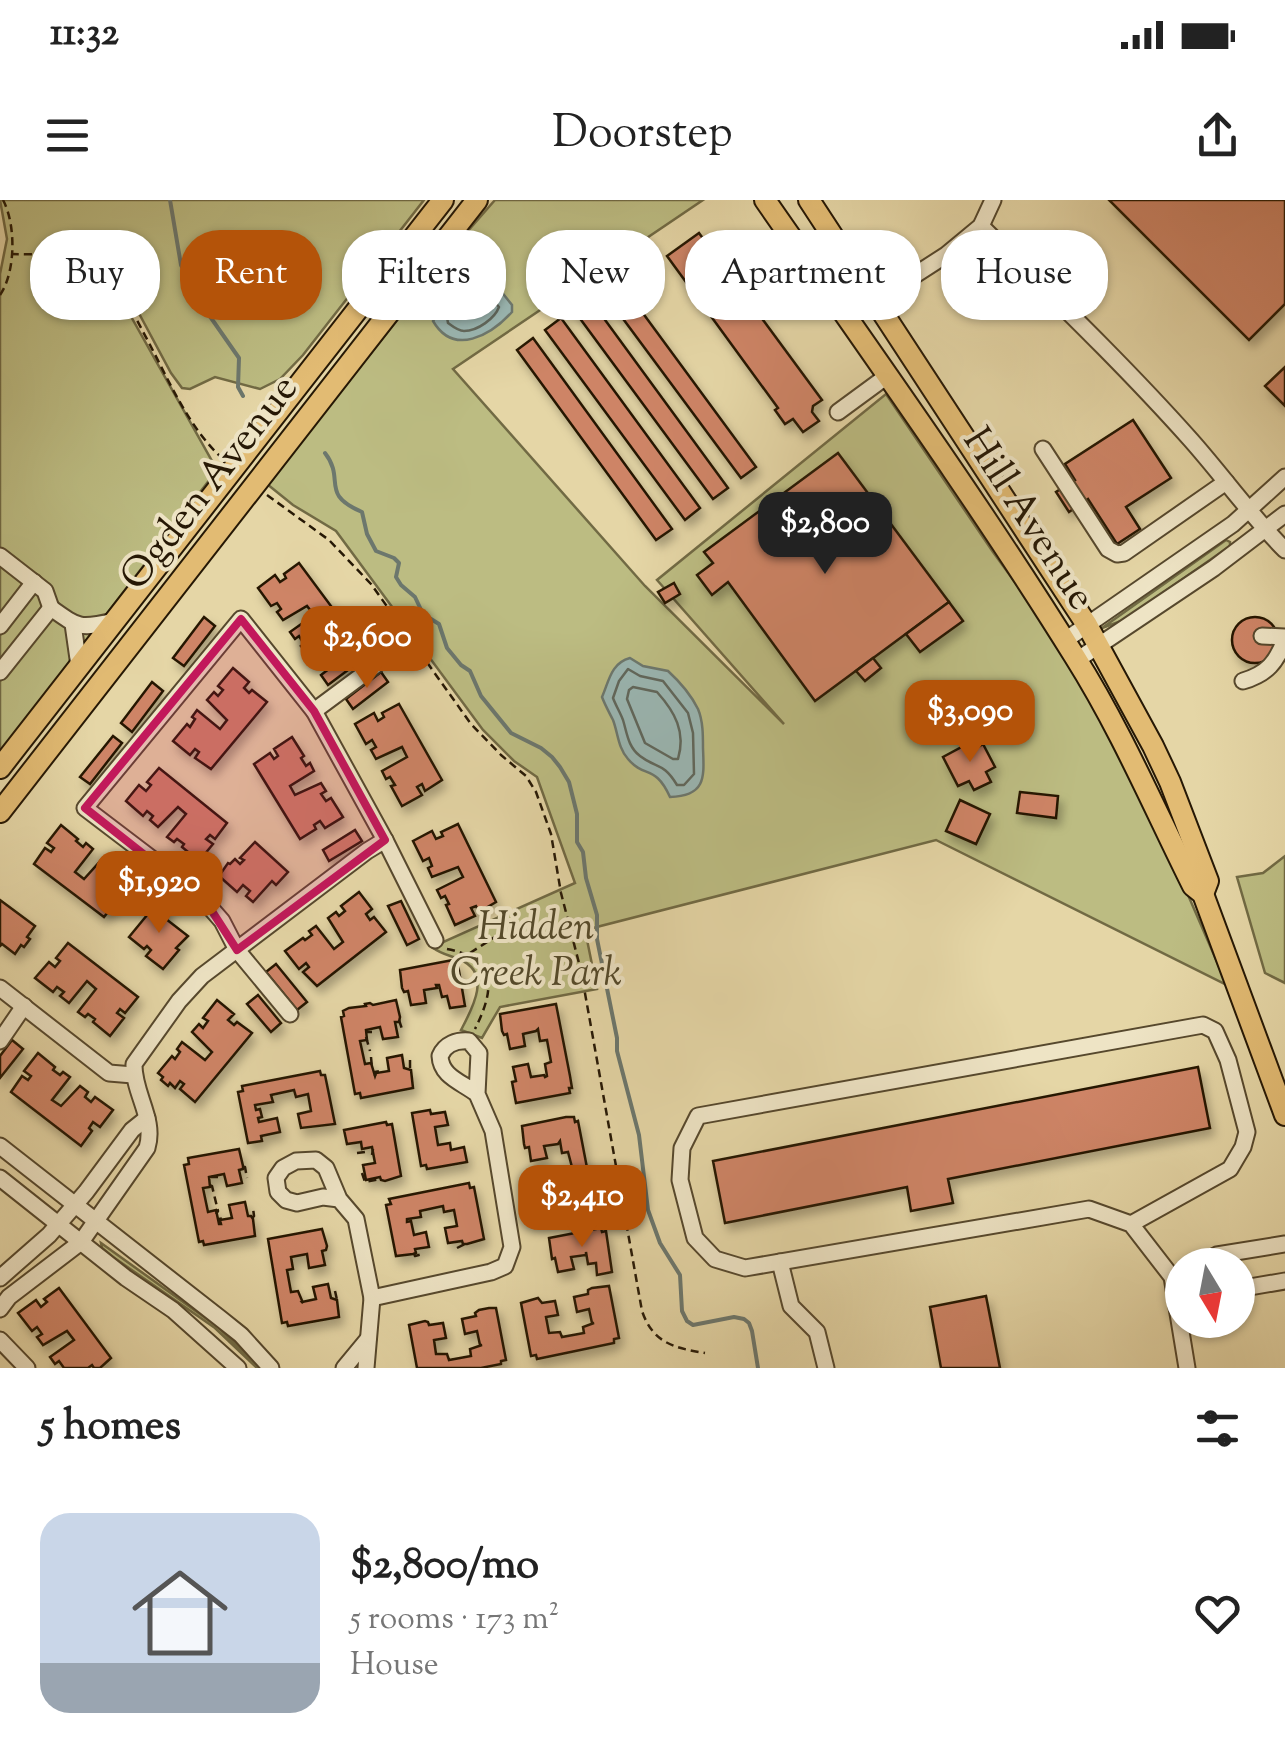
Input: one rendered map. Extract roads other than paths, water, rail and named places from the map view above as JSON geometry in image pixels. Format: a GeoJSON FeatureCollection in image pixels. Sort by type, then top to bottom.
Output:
{"type":"FeatureCollection","features":[{"type":"Feature","properties":{"kind":"main road","name":"Ogden Avenue"},"geometry":{"type":"LineString","coordinates":[[0,768],[443,200]]}},
{"type":"Feature","properties":{"kind":"main road","name":"Ogden Avenue"},"geometry":{"type":"LineString","coordinates":[[0,812],[477,200]]}},
{"type":"Feature","properties":{"kind":"main road","name":"Hill Avenue"},"geometry":{"type":"LineString","coordinates":[[765,200],[786,230]]}},
{"type":"Feature","properties":{"kind":"main road","name":"Hill Avenue"},"geometry":{"type":"LineString","coordinates":[[809,200],[829,230]]}},
{"type":"Feature","properties":{"kind":"main road","name":"Hill Avenue"},"geometry":{"type":"LineString","coordinates":[[848,320],[999,538],[1077,660],[1193,886],[1203,894],[1285,1115]]}},
{"type":"Feature","properties":{"kind":"main road","name":"Hill Avenue"},"geometry":{"type":"LineString","coordinates":[[890,320],[1087,625],[1170,782],[1208,881],[1203,894]]}},
{"type":"Feature","properties":{"kind":"street"},"geometry":{"type":"LineString","coordinates":[[921,271],[981,226],[992,200]]}},
{"type":"Feature","properties":{"kind":"street"},"geometry":{"type":"LineString","coordinates":[[981,226],[1141,386],[1285,550]]}},
{"type":"Feature","properties":{"kind":"street"},"geometry":{"type":"LineString","coordinates":[[838,412],[887,376]]}},
{"type":"Feature","properties":{"kind":"street"},"geometry":{"type":"LineString","coordinates":[[1043,449],[1108,549],[1117,554],[1124,553],[1226,482]]}},
{"type":"Feature","properties":{"kind":"street"},"geometry":{"type":"LineString","coordinates":[[1064,641],[1233,524],[1285,476]]}},
{"type":"Feature","properties":{"kind":"street"},"geometry":{"type":"LineString","coordinates":[[1077,660],[1285,514]]}},
{"type":"Feature","properties":{"kind":"street"},"geometry":{"type":"LineString","coordinates":[[0,556],[45,591],[51,608],[73,624],[82,627],[114,621]]}},
{"type":"Feature","properties":{"kind":"street"},"geometry":{"type":"LineString","coordinates":[[0,626],[34,582]]}},
{"type":"Feature","properties":{"kind":"street"},"geometry":{"type":"LineString","coordinates":[[0,672],[51,608]]}},
{"type":"Feature","properties":{"kind":"street"},"geometry":{"type":"LineString","coordinates":[[290,1014],[237,950],[208,905],[85,808],[241,619],[314,710],[435,940]]}},
{"type":"Feature","properties":{"kind":"street"},"geometry":{"type":"LineString","coordinates":[[73,624],[79,666]]}},
{"type":"Feature","properties":{"kind":"street"},"geometry":{"type":"LineString","coordinates":[[1243,681],[1269,670],[1279,657],[1285,638],[1262,636]]}},
{"type":"Feature","properties":{"kind":"street"},"geometry":{"type":"LineString","coordinates":[[314,710],[376,664]]}},
{"type":"Feature","properties":{"kind":"street"},"geometry":{"type":"LineString","coordinates":[[0,1309],[9,1297],[81,1242],[147,1148],[151,1135],[133,1075],[134,1064],[179,1001],[202,976],[385,840]]}},
{"type":"Feature","properties":{"kind":"street"},"geometry":{"type":"LineString","coordinates":[[0,988],[109,1073],[133,1075]]}},
{"type":"Feature","properties":{"kind":"street"},"geometry":{"type":"LineString","coordinates":[[0,1041],[24,1006]]}},
{"type":"Feature","properties":{"kind":"street"},"geometry":{"type":"LineString","coordinates":[[1131,1224],[1230,1169],[1243,1147],[1247,1132],[1228,1060],[1215,1031],[1203,1024],[698,1116],[682,1148],[680,1180],[696,1238],[714,1259],[745,1268],[1089,1209],[1131,1224],[1165,1261]]}},
{"type":"Feature","properties":{"kind":"street"},"geometry":{"type":"LineString","coordinates":[[372,1298],[505,1266],[512,1248],[502,1175],[493,1130],[477,1094]]}},
{"type":"Feature","properties":{"kind":"street"},"geometry":{"type":"LineString","coordinates":[[0,1278],[41,1243],[132,1130],[147,1118]]}},
{"type":"Feature","properties":{"kind":"street"},"geometry":{"type":"LineString","coordinates":[[0,1146],[241,1335],[271,1368]]}},
{"type":"Feature","properties":{"kind":"street"},"geometry":{"type":"LineString","coordinates":[[0,1178],[126,1278],[173,1310],[238,1368]]}},
{"type":"Feature","properties":{"kind":"street"},"geometry":{"type":"LineString","coordinates":[[339,1199],[356,1219],[372,1298],[366,1368]]}},
{"type":"Feature","properties":{"kind":"street"},"geometry":{"type":"LineString","coordinates":[[1255,1249],[1285,1244]]}},
{"type":"Feature","properties":{"kind":"street"},"geometry":{"type":"LineString","coordinates":[[780,1262],[792,1306],[816,1332],[826,1368]]}},
{"type":"Feature","properties":{"kind":"street"},"geometry":{"type":"LineString","coordinates":[[1255,1285],[1285,1281]]}},
{"type":"Feature","properties":{"kind":"street"},"geometry":{"type":"LineString","coordinates":[[1184,1338],[1187,1368]]}},
{"type":"Feature","properties":{"kind":"street"},"geometry":{"type":"LineString","coordinates":[[344,1368],[368,1339]]}},
{"type":"Feature","properties":{"kind":"street"},"geometry":{"type":"LineString","coordinates":[[0,1340],[26,1368]]}},
{"type":"Feature","properties":{"kind":"water"},"geometry":{"type":"Polygon","coordinates":[[[506,297],[512,305],[512,312],[506,317],[506,297]]]}},
{"type":"Feature","properties":{"kind":"water"},"geometry":{"type":"Polygon","coordinates":[[[503,320],[483,334],[462,340],[451,338],[433,321],[503,320]]]}},
{"type":"Feature","properties":{"kind":"water"},"geometry":{"type":"Polygon","coordinates":[[[630,658],[643,666],[668,671],[698,709],[703,767],[701,783],[691,793],[670,797],[660,780],[634,765],[622,750],[602,697],[615,668],[630,658]]]}},
{"type":"Feature","properties":{"kind":"waterway"},"geometry":{"type":"LineString","coordinates":[[170,200],[181,265],[202,305],[239,358],[238,387],[243,396]]}},
{"type":"Feature","properties":{"kind":"waterway"},"geometry":{"type":"LineString","coordinates":[[325,453],[334,471],[337,493],[362,512],[376,551],[399,563],[396,577],[415,597],[423,614],[439,624],[447,648],[470,671],[481,696],[511,733],[552,757],[569,782],[577,814],[577,842],[583,852],[597,915],[597,939],[617,1051],[639,1135],[648,1210],[660,1243],[680,1275],[682,1311],[687,1321],[693,1325],[734,1317],[744,1319],[752,1331],[758,1368]]}},
{"type":"Feature","properties":{"kind":"park label","name":"Hidden Creek Park"},"geometry":{"type":"Point","coordinates":[536,952]}}]}
